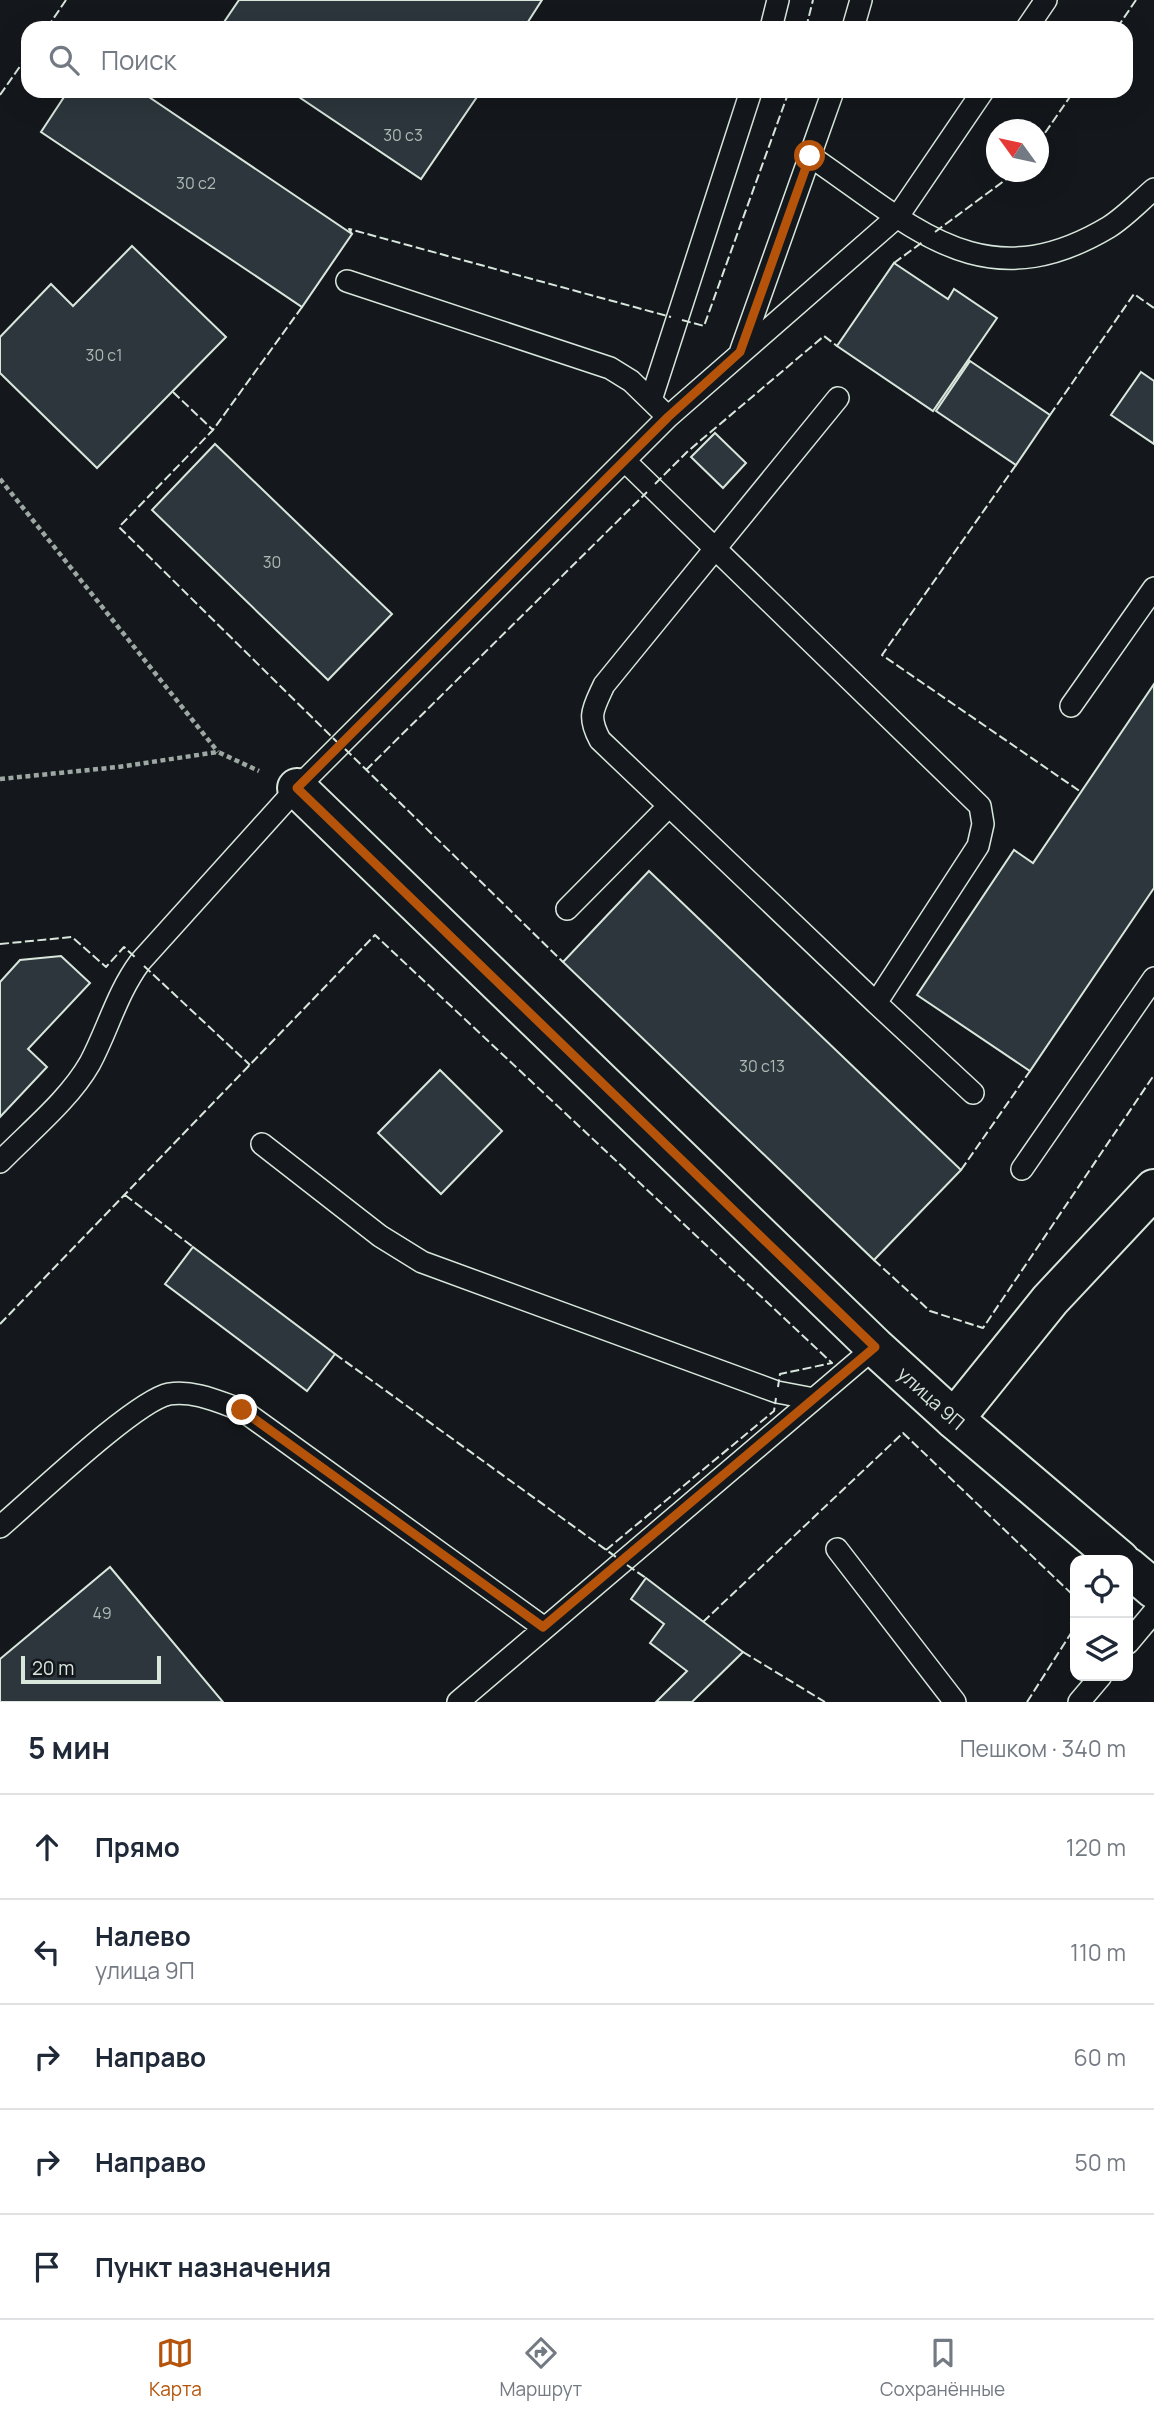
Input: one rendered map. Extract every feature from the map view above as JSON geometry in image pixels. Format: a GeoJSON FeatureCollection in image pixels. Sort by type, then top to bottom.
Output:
{"type":"FeatureCollection","features":[{"type":"Feature","properties":{"kind":"street","name":"улица 9П"},"geometry":{"type":"LineString","coordinates":[[297,788],[875,1347],[954,1419],[1114,1555]]}},
{"type":"Feature","properties":{"kind":"street"},"geometry":{"type":"LineString","coordinates":[[954,1419],[1050,1300],[1154,1189]]}},
{"type":"Feature","properties":{"kind":"street"},"geometry":{"type":"LineString","coordinates":[[1133,1571],[1154,1589]]}},
{"type":"Feature","properties":{"kind":"lane"},"geometry":{"type":"LineString","coordinates":[[773,21],[778,0]]}},
{"type":"Feature","properties":{"kind":"lane"},"geometry":{"type":"LineString","coordinates":[[855,21],[861,0]]}},
{"type":"Feature","properties":{"kind":"lane"},"geometry":{"type":"LineString","coordinates":[[1032,21],[1046,0]]}},
{"type":"Feature","properties":{"kind":"lane"},"geometry":{"type":"LineString","coordinates":[[651,400],[749,98]]}},
{"type":"Feature","properties":{"kind":"lane"},"geometry":{"type":"LineString","coordinates":[[740,352],[831,98]]}},
{"type":"Feature","properties":{"kind":"lane"},"geometry":{"type":"LineString","coordinates":[[0,1162],[67,1092],[89,1064],[126,981],[141,962],[297,788],[668,417],[898,215],[979,98]]}},
{"type":"Feature","properties":{"kind":"lane"},"geometry":{"type":"LineString","coordinates":[[810,156],[949,247],[966,254],[1015,259],[1046,253],[1110,227],[1154,189]]}},
{"type":"Feature","properties":{"kind":"lane"},"geometry":{"type":"LineString","coordinates":[[347,281],[610,368],[631,381],[668,417]]}},
{"type":"Feature","properties":{"kind":"lane"},"geometry":{"type":"LineString","coordinates":[[838,398],[604,685],[592,710],[591,723],[600,740],[973,1093]]}},
{"type":"Feature","properties":{"kind":"lane"},"geometry":{"type":"LineString","coordinates":[[625,461],[980,806],[983,824],[978,846],[876,1003]]}},
{"type":"Feature","properties":{"kind":"lane"},"geometry":{"type":"LineString","coordinates":[[1071,706],[1154,588]]}},
{"type":"Feature","properties":{"kind":"lane"},"geometry":{"type":"LineString","coordinates":[[567,909],[669,806]]}},
{"type":"Feature","properties":{"kind":"lane"},"geometry":{"type":"LineString","coordinates":[[1022,1170],[1154,978]]}},
{"type":"Feature","properties":{"kind":"lane"},"geometry":{"type":"LineString","coordinates":[[262,1144],[380,1236],[422,1262],[777,1392],[814,1399]]}},
{"type":"Feature","properties":{"kind":"lane"},"geometry":{"type":"LineString","coordinates":[[458,1702],[875,1347]]}},
{"type":"Feature","properties":{"kind":"lane"},"geometry":{"type":"LineString","coordinates":[[0,1527],[140,1408],[168,1394],[199,1395],[242,1410],[543,1627]]}},
{"type":"Feature","properties":{"kind":"lane"},"geometry":{"type":"LineString","coordinates":[[837,1549],[955,1702]]}},
{"type":"Feature","properties":{"kind":"lane"},"geometry":{"type":"LineString","coordinates":[[1133,1637],[1154,1612]]}},
{"type":"Feature","properties":{"kind":"lane"},"geometry":{"type":"LineString","coordinates":[[1079,1702],[1097,1681]]}},
{"type":"Feature","properties":{"kind":"path"},"geometry":{"type":"LineString","coordinates":[[0,480],[218,752],[297,788]]}},
{"type":"Feature","properties":{"kind":"path"},"geometry":{"type":"LineString","coordinates":[[0,779],[118,767],[218,752]]}},
{"type":"Feature","properties":{"kind":"building"},"geometry":{"type":"Polygon","coordinates":[[[239,0],[542,0],[528,21],[225,21],[239,0]]]}},
{"type":"Feature","properties":{"kind":"building"},"geometry":{"type":"Polygon","coordinates":[[[63,98],[150,98],[352,234],[302,307],[41,132],[63,98]]]}},
{"type":"Feature","properties":{"kind":"building"},"geometry":{"type":"Polygon","coordinates":[[[300,98],[476,98],[421,179],[300,98]]]}},
{"type":"Feature","properties":{"kind":"building"},"geometry":{"type":"Polygon","coordinates":[[[132,246],[226,337],[97,468],[0,373],[0,337],[51,284],[73,306],[132,246]]]}},
{"type":"Feature","properties":{"kind":"building"},"geometry":{"type":"Polygon","coordinates":[[[894,263],[948,299],[954,289],[997,318],[933,411],[837,346],[894,263]]]}},
{"type":"Feature","properties":{"kind":"building"},"geometry":{"type":"Polygon","coordinates":[[[970,361],[1050,415],[1016,465],[936,411],[970,361]]]}},
{"type":"Feature","properties":{"kind":"building"},"geometry":{"type":"Polygon","coordinates":[[[1141,372],[1154,381],[1154,444],[1111,415],[1141,372]]]}},
{"type":"Feature","properties":{"kind":"building"},"geometry":{"type":"Polygon","coordinates":[[[715,433],[746,463],[723,488],[691,457],[715,433]]]}},
{"type":"Feature","properties":{"kind":"building"},"geometry":{"type":"Polygon","coordinates":[[[215,444],[392,614],[328,680],[152,510],[215,444]]]}},
{"type":"Feature","properties":{"kind":"building"},"geometry":{"type":"Polygon","coordinates":[[[1154,684],[1154,888],[1030,1071],[917,995],[1014,850],[1033,863],[1154,684]]]}},
{"type":"Feature","properties":{"kind":"building"},"geometry":{"type":"Polygon","coordinates":[[[649,871],[961,1170],[874,1260],[563,962],[649,871]]]}},
{"type":"Feature","properties":{"kind":"building"},"geometry":{"type":"Polygon","coordinates":[[[61,956],[90,983],[28,1049],[47,1067],[0,1117],[0,982],[20,960],[61,956]]]}},
{"type":"Feature","properties":{"kind":"building"},"geometry":{"type":"Polygon","coordinates":[[[440,1070],[502,1131],[441,1194],[378,1133],[440,1070]]]}},
{"type":"Feature","properties":{"kind":"building"},"geometry":{"type":"Polygon","coordinates":[[[193,1247],[335,1354],[307,1391],[165,1284],[193,1247]]]}},
{"type":"Feature","properties":{"kind":"building"},"geometry":{"type":"Polygon","coordinates":[[[110,1567],[223,1702],[0,1702],[0,1659],[110,1567]]]}},
{"type":"Feature","properties":{"kind":"building"},"geometry":{"type":"Polygon","coordinates":[[[646,1578],[743,1652],[692,1702],[656,1702],[687,1671],[650,1643],[664,1624],[631,1599],[646,1578]]]}},
{"type":"Feature","properties":{"kind":"fence"},"geometry":{"type":"LineString","coordinates":[[52,21],[66,0]]}},
{"type":"Feature","properties":{"kind":"fence"},"geometry":{"type":"LineString","coordinates":[[808,21],[813,0]]}},
{"type":"Feature","properties":{"kind":"fence"},"geometry":{"type":"LineString","coordinates":[[1122,21],[1136,0]]}},
{"type":"Feature","properties":{"kind":"fence"},"geometry":{"type":"LineString","coordinates":[[0,95],[21,65]]}},
{"type":"Feature","properties":{"kind":"fence"},"geometry":{"type":"LineString","coordinates":[[682,320],[704,326],[786,98]]}},
{"type":"Feature","properties":{"kind":"fence"},"geometry":{"type":"LineString","coordinates":[[1049,127],[1069,98]]}},
{"type":"Feature","properties":{"kind":"fence"},"geometry":{"type":"LineString","coordinates":[[935,232],[1002,182]]}},
{"type":"Feature","properties":{"kind":"fence"},"geometry":{"type":"LineString","coordinates":[[352,234],[349,229],[671,317]]}},
{"type":"Feature","properties":{"kind":"fence"},"geometry":{"type":"LineString","coordinates":[[894,263],[924,241]]}},
{"type":"Feature","properties":{"kind":"fence"},"geometry":{"type":"LineString","coordinates":[[1050,415],[1134,294],[1154,308]]}},
{"type":"Feature","properties":{"kind":"fence"},"geometry":{"type":"LineString","coordinates":[[302,307],[213,430],[119,527],[337,742]]}},
{"type":"Feature","properties":{"kind":"fence"},"geometry":{"type":"LineString","coordinates":[[655,484],[687,452],[824,336],[837,346]]}},
{"type":"Feature","properties":{"kind":"fence"},"geometry":{"type":"LineString","coordinates":[[173,392],[213,430]]}},
{"type":"Feature","properties":{"kind":"fence"},"geometry":{"type":"LineString","coordinates":[[1016,465],[882,655],[1081,792]]}},
{"type":"Feature","properties":{"kind":"fence"},"geometry":{"type":"LineString","coordinates":[[366,770],[647,492]]}},
{"type":"Feature","properties":{"kind":"fence"},"geometry":{"type":"LineString","coordinates":[[345,749],[563,962]]}},
{"type":"Feature","properties":{"kind":"fence"},"geometry":{"type":"LineString","coordinates":[[0,1324],[375,935],[832,1363],[780,1374],[778,1387]]}},
{"type":"Feature","properties":{"kind":"fence"},"geometry":{"type":"LineString","coordinates":[[0,944],[72,937],[106,967],[124,947],[136,958]]}},
{"type":"Feature","properties":{"kind":"fence"},"geometry":{"type":"LineString","coordinates":[[144,966],[250,1065]]}},
{"type":"Feature","properties":{"kind":"fence"},"geometry":{"type":"LineString","coordinates":[[961,1170],[1030,1071]]}},
{"type":"Feature","properties":{"kind":"fence"},"geometry":{"type":"LineString","coordinates":[[874,1260],[930,1311],[983,1328],[1154,1075]]}},
{"type":"Feature","properties":{"kind":"fence"},"geometry":{"type":"LineString","coordinates":[[125,1195],[193,1247]]}},
{"type":"Feature","properties":{"kind":"fence"},"geometry":{"type":"LineString","coordinates":[[335,1354],[616,1557]]}},
{"type":"Feature","properties":{"kind":"fence"},"geometry":{"type":"LineString","coordinates":[[606,1550],[774,1411],[776,1398]]}},
{"type":"Feature","properties":{"kind":"fence"},"geometry":{"type":"LineString","coordinates":[[703,1622],[903,1433],[1070,1592]]}},
{"type":"Feature","properties":{"kind":"fence"},"geometry":{"type":"LineString","coordinates":[[627,1565],[646,1578]]}},
{"type":"Feature","properties":{"kind":"fence"},"geometry":{"type":"LineString","coordinates":[[1027,1702],[1070,1635]]}},
{"type":"Feature","properties":{"kind":"fence"},"geometry":{"type":"LineString","coordinates":[[743,1652],[825,1702]]}},
{"type":"Feature","properties":{"kind":"route"},"geometry":{"type":"LineString","coordinates":[[242,1410],[543,1627],[875,1347],[297,788],[668,417],[740,352],[810,156]]}}]}
